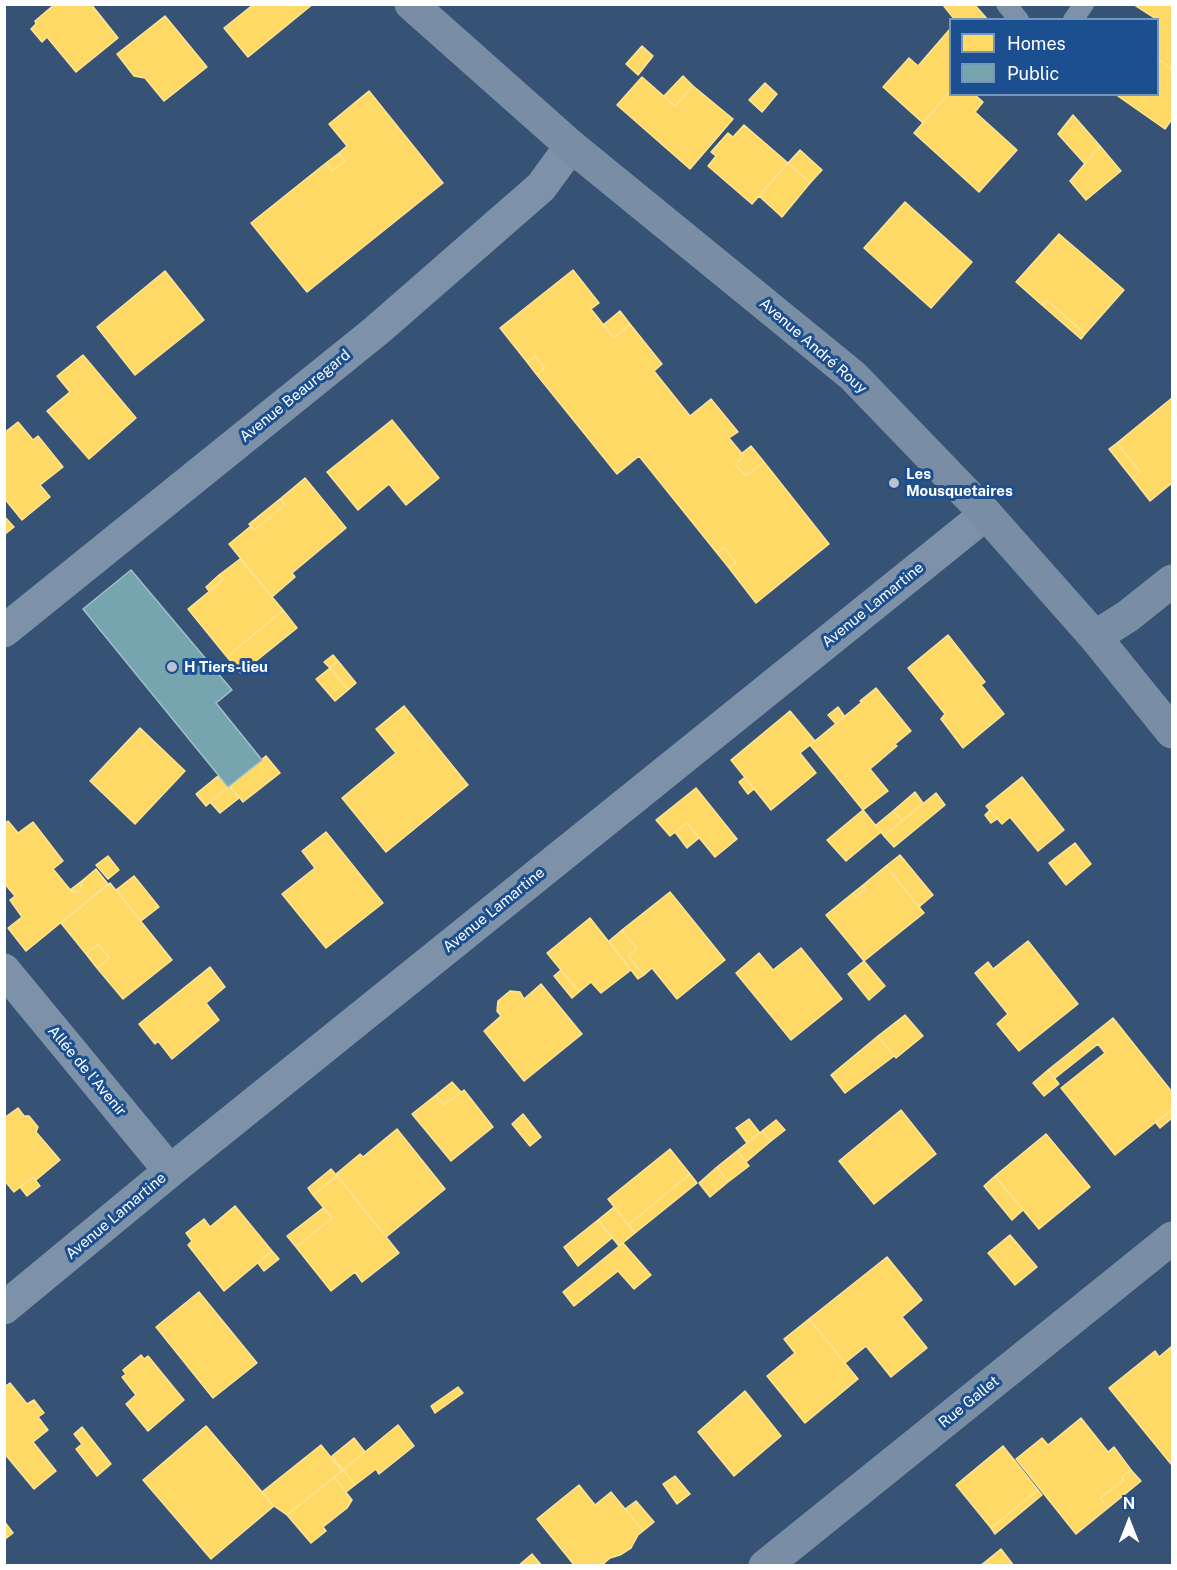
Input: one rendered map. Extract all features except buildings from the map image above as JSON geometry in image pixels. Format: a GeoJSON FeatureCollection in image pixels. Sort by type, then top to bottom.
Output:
{"type":"FeatureCollection","features":[{"type":"Feature","properties":{"kind":"main road","name":"Avenue André Rouy"},"geometry":{"type":"LineString","coordinates":[[411,4],[571,146],[853,376],[986,514],[1095,637],[1173,732]]}},
{"type":"Feature","properties":{"kind":"main road"},"geometry":{"type":"LineString","coordinates":[[1095,637],[1128,616],[1173,581]]}},
{"type":"Feature","properties":{"kind":"main road","name":"Rue Gallet"},"geometry":{"type":"LineString","coordinates":[[765,1566],[1173,1238]]}},
{"type":"Feature","properties":{"kind":"street","name":"Avenue Beauregard"},"geometry":{"type":"LineString","coordinates":[[4,631],[376,331],[541,187],[571,146]]}},
{"type":"Feature","properties":{"kind":"street","name":"Avenue Lamartine"},"geometry":{"type":"LineString","coordinates":[[4,1308],[170,1171],[986,514]]}},
{"type":"Feature","properties":{"kind":"street","name":"Allée de l'Avenir"},"geometry":{"type":"LineString","coordinates":[[4,970],[170,1171]]}},
{"type":"Feature","properties":{"kind":"lane"},"geometry":{"type":"LineString","coordinates":[[1006,4],[1017,18]]}},
{"type":"Feature","properties":{"kind":"lane"},"geometry":{"type":"LineString","coordinates":[[1074,18],[1084,4]]}},
{"type":"Feature","properties":{"kind":"place","name":"Les Mousquetaires"},"geometry":{"type":"Point","coordinates":[894,483]}},
{"type":"Feature","properties":{"kind":"place","name":"H Tiers-lieu"},"geometry":{"type":"Point","coordinates":[172,667]}}]}
